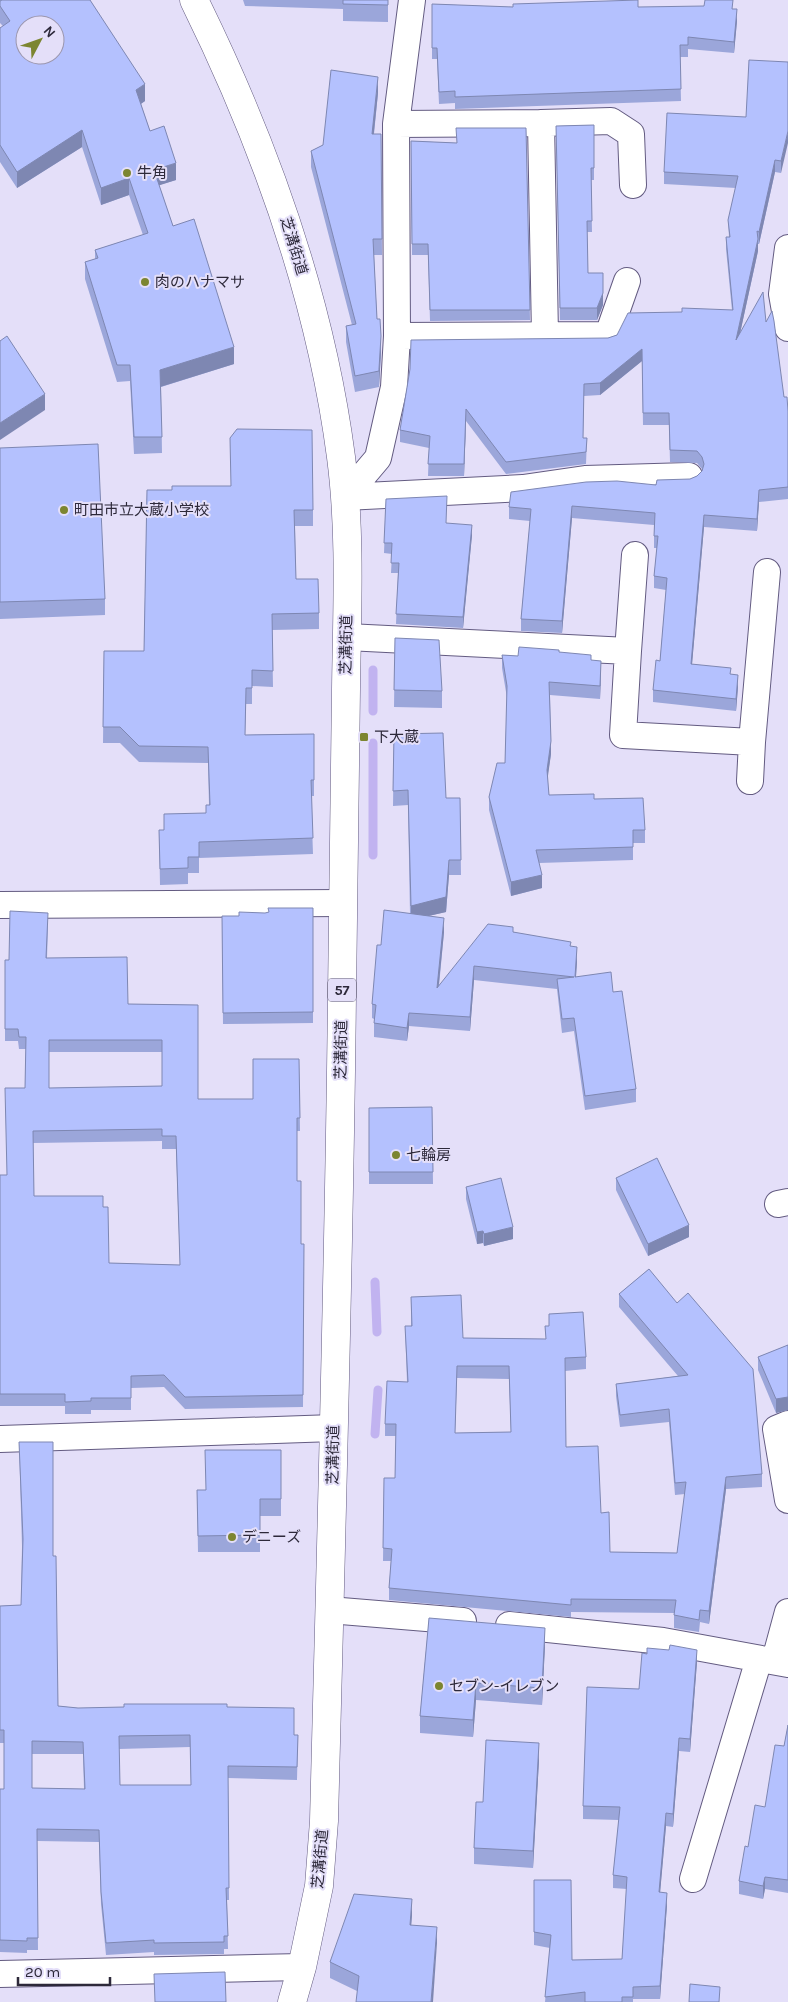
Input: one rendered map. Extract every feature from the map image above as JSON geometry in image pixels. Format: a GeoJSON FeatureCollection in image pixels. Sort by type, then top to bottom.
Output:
{"type":"FeatureCollection","features":[{"type":"Feature","properties":{"kind":"main road","name":"芝溝街道"},"geometry":{"type":"LineString","coordinates":[[194,0],[254,128],[299,261],[319,332],[341,455],[345,497],[347,637],[343,903],[334,1428],[324,1820],[319,1886],[302,1967],[292,2002]]}},
{"type":"Feature","properties":{"kind":"street"},"geometry":{"type":"LineString","coordinates":[[345,497],[378,458],[394,387],[397,336],[396,124],[412,0]]}},
{"type":"Feature","properties":{"kind":"street"},"geometry":{"type":"LineString","coordinates":[[396,124],[611,121],[631,134],[633,185]]}},
{"type":"Feature","properties":{"kind":"street"},"geometry":{"type":"LineString","coordinates":[[541,123],[544,334]]}},
{"type":"Feature","properties":{"kind":"street"},"geometry":{"type":"LineString","coordinates":[[788,248],[782,294],[788,328]]}},
{"type":"Feature","properties":{"kind":"street"},"geometry":{"type":"LineString","coordinates":[[397,336],[608,335],[627,282]]}},
{"type":"Feature","properties":{"kind":"street"},"geometry":{"type":"LineString","coordinates":[[345,497],[523,488],[585,478],[689,476]]}},
{"type":"Feature","properties":{"kind":"street"},"geometry":{"type":"LineString","coordinates":[[635,555],[623,735],[752,742]]}},
{"type":"Feature","properties":{"kind":"street"},"geometry":{"type":"LineString","coordinates":[[750,781],[767,572]]}},
{"type":"Feature","properties":{"kind":"street"},"geometry":{"type":"LineString","coordinates":[[347,637],[628,650]]}},
{"type":"Feature","properties":{"kind":"street"},"geometry":{"type":"LineString","coordinates":[[0,905],[343,903]]}},
{"type":"Feature","properties":{"kind":"street"},"geometry":{"type":"LineString","coordinates":[[788,1424],[776,1429],[788,1500]]}},
{"type":"Feature","properties":{"kind":"street"},"geometry":{"type":"LineString","coordinates":[[0,1440],[334,1428]]}},
{"type":"Feature","properties":{"kind":"street"},"geometry":{"type":"LineString","coordinates":[[329,1610],[663,1641],[774,1661]]}},
{"type":"Feature","properties":{"kind":"street"},"geometry":{"type":"LineString","coordinates":[[693,1879],[774,1661],[788,1612]]}},
{"type":"Feature","properties":{"kind":"street"},"geometry":{"type":"LineString","coordinates":[[0,1974],[174,1972],[302,1967]]}},
{"type":"Feature","properties":{"kind":"building"},"geometry":{"type":"Polygon","coordinates":[[[2,0],[90,0],[145,84],[136,90],[150,131],[164,126],[176,163],[154,170],[173,226],[194,219],[234,347],[160,370],[162,437],[134,437],[130,365],[117,365],[85,262],[98,258],[95,250],[148,233],[129,178],[101,188],[82,130],[17,172],[0,145],[0,28],[10,21],[0,6],[0,1],[2,0]]]}},
{"type":"Feature","properties":{"kind":"building"},"geometry":{"type":"Polygon","coordinates":[[[343,0],[388,0],[388,5],[343,4],[343,0]]]}},
{"type":"Feature","properties":{"kind":"building"},"geometry":{"type":"Polygon","coordinates":[[[638,0],[638,7],[704,6],[705,0],[733,0],[732,9],[737,9],[734,42],[688,37],[688,45],[680,45],[681,89],[455,97],[455,91],[439,92],[437,48],[432,48],[432,4],[513,7],[513,4],[638,0]]]}},
{"type":"Feature","properties":{"kind":"building"},"geometry":{"type":"Polygon","coordinates":[[[749,60],[788,62],[788,131],[781,161],[775,160],[759,232],[757,231],[758,239],[736,340],[763,292],[766,322],[772,311],[784,397],[787,397],[788,487],[759,490],[757,519],[704,515],[691,664],[731,668],[730,674],[738,675],[736,699],[653,690],[656,660],[660,661],[667,578],[654,576],[658,536],[654,536],[655,513],[572,506],[562,621],[521,619],[531,509],[509,507],[511,492],[586,482],[617,481],[656,485],[657,480],[690,479],[702,471],[704,464],[702,457],[697,451],[670,450],[669,413],[643,413],[642,349],[600,383],[584,384],[583,438],[587,438],[586,452],[506,462],[466,409],[464,464],[428,464],[430,436],[400,430],[410,369],[411,340],[608,338],[617,335],[628,313],[682,312],[682,308],[733,310],[726,237],[730,237],[728,220],[738,176],[664,172],[667,113],[746,117],[749,60]]]}},
{"type":"Feature","properties":{"kind":"building"},"geometry":{"type":"Polygon","coordinates":[[[331,70],[378,77],[372,134],[381,134],[382,239],[373,239],[377,319],[380,319],[381,336],[379,371],[355,376],[346,326],[356,324],[311,151],[323,145],[331,70]]]}},
{"type":"Feature","properties":{"kind":"building"},"geometry":{"type":"Polygon","coordinates":[[[594,125],[594,168],[591,168],[592,221],[587,221],[588,273],[603,273],[603,293],[597,308],[560,308],[556,126],[594,125]]]}},
{"type":"Feature","properties":{"kind":"building"},"geometry":{"type":"Polygon","coordinates":[[[456,128],[526,128],[530,310],[430,310],[428,244],[412,244],[411,141],[457,143],[456,128]]]}},
{"type":"Feature","properties":{"kind":"building"},"geometry":{"type":"Polygon","coordinates":[[[7,336],[45,394],[0,423],[0,341],[7,336]]]}},
{"type":"Feature","properties":{"kind":"building"},"geometry":{"type":"Polygon","coordinates":[[[237,429],[312,430],[313,510],[294,510],[296,579],[318,579],[319,613],[272,614],[273,671],[252,670],[252,688],[246,688],[245,735],[314,734],[314,780],[311,780],[313,838],[199,842],[199,857],[188,857],[188,868],[160,869],[159,830],[164,830],[164,814],[206,813],[206,805],[210,805],[208,747],[139,746],[120,727],[103,727],[104,651],[144,651],[147,490],[172,490],[172,486],[231,486],[230,438],[237,429]]]}},
{"type":"Feature","properties":{"kind":"building"},"geometry":{"type":"Polygon","coordinates":[[[98,444],[105,599],[0,602],[0,448],[98,444]]]}},
{"type":"Feature","properties":{"kind":"building"},"geometry":{"type":"Polygon","coordinates":[[[447,496],[446,523],[472,525],[463,617],[396,614],[399,563],[391,563],[392,543],[384,543],[386,499],[447,496]]]}},
{"type":"Feature","properties":{"kind":"building"},"geometry":{"type":"Polygon","coordinates":[[[395,638],[439,640],[442,691],[394,690],[395,638]]]}},
{"type":"Feature","properties":{"kind":"building"},"geometry":{"type":"Polygon","coordinates":[[[519,647],[591,655],[591,660],[601,661],[600,686],[549,682],[551,741],[547,770],[549,795],[594,794],[594,799],[643,798],[645,830],[633,830],[633,847],[536,850],[542,875],[511,882],[489,797],[497,763],[505,763],[507,686],[502,655],[518,656],[519,647]]]}},
{"type":"Feature","properties":{"kind":"building"},"geometry":{"type":"Polygon","coordinates":[[[443,733],[446,798],[460,798],[461,860],[449,860],[446,897],[411,906],[408,790],[393,791],[394,734],[443,733]]]}},
{"type":"Feature","properties":{"kind":"building"},"geometry":{"type":"Polygon","coordinates":[[[268,908],[313,908],[313,1012],[223,1013],[222,916],[239,916],[239,912],[265,913],[269,912],[268,908]]]}},
{"type":"Feature","properties":{"kind":"building"},"geometry":{"type":"Polygon","coordinates":[[[384,910],[444,918],[437,988],[488,924],[513,927],[513,932],[571,942],[570,946],[577,947],[575,977],[611,972],[613,992],[622,991],[636,1089],[585,1096],[574,1018],[562,1019],[557,979],[574,977],[474,966],[470,1017],[409,1013],[407,1028],[374,1023],[376,1005],[372,1004],[377,945],[381,945],[384,910]]]}},
{"type":"Feature","properties":{"kind":"building"},"geometry":{"type":"Polygon","coordinates":[[[10,911],[48,913],[46,958],[127,957],[128,1004],[198,1005],[198,1099],[253,1099],[253,1059],[299,1059],[300,1118],[297,1118],[297,1181],[301,1181],[301,1244],[304,1244],[303,1395],[185,1397],[164,1375],[131,1376],[131,1398],[91,1398],[91,1401],[65,1402],[65,1394],[0,1394],[0,1175],[7,1175],[5,1088],[25,1088],[26,1037],[19,1037],[18,1029],[5,1029],[5,960],[9,960],[10,911]],[[49,1040],[49,1088],[162,1086],[162,1040],[49,1040]],[[162,1129],[33,1131],[34,1196],[103,1196],[103,1207],[108,1207],[109,1263],[180,1265],[176,1136],[162,1136],[162,1129]]]}},
{"type":"Feature","properties":{"kind":"building"},"geometry":{"type":"Polygon","coordinates":[[[432,1107],[433,1172],[369,1172],[369,1108],[432,1107]]]}},
{"type":"Feature","properties":{"kind":"building"},"geometry":{"type":"Polygon","coordinates":[[[657,1158],[689,1225],[648,1244],[616,1178],[657,1158]]]}},
{"type":"Feature","properties":{"kind":"building"},"geometry":{"type":"Polygon","coordinates":[[[501,1178],[513,1227],[484,1234],[483,1231],[477,1232],[466,1187],[501,1178]]]}},
{"type":"Feature","properties":{"kind":"building"},"geometry":{"type":"Polygon","coordinates":[[[649,1269],[677,1303],[688,1293],[753,1369],[762,1474],[726,1477],[709,1611],[700,1610],[699,1620],[674,1615],[676,1600],[571,1599],[571,1605],[389,1588],[392,1549],[383,1548],[384,1478],[395,1478],[396,1424],[385,1424],[387,1381],[408,1382],[405,1326],[412,1326],[411,1297],[461,1295],[463,1338],[546,1339],[545,1326],[549,1326],[549,1314],[583,1312],[586,1357],[565,1358],[566,1447],[598,1446],[601,1513],[609,1512],[610,1552],[677,1553],[686,1482],[675,1483],[669,1409],[620,1415],[616,1384],[688,1375],[619,1294],[649,1269]],[[457,1366],[455,1433],[511,1432],[509,1366],[457,1366]]]}},
{"type":"Feature","properties":{"kind":"building"},"geometry":{"type":"Polygon","coordinates":[[[788,1345],[788,1397],[776,1399],[758,1357],[788,1345]]]}},
{"type":"Feature","properties":{"kind":"building"},"geometry":{"type":"Polygon","coordinates":[[[19,1442],[53,1442],[53,1556],[56,1556],[58,1706],[78,1708],[124,1707],[124,1704],[227,1704],[227,1707],[294,1708],[294,1735],[298,1735],[297,1767],[228,1766],[229,1888],[226,1888],[228,1936],[224,1936],[224,1942],[154,1943],[154,1940],[106,1943],[101,1892],[99,1830],[37,1829],[38,1938],[27,1938],[27,1941],[0,1940],[0,1789],[4,1789],[4,1730],[0,1730],[0,1606],[21,1605],[23,1539],[19,1442]],[[190,1735],[119,1736],[120,1785],[191,1785],[190,1735]],[[32,1741],[32,1788],[85,1789],[83,1742],[32,1741]]]}},
{"type":"Feature","properties":{"kind":"building"},"geometry":{"type":"Polygon","coordinates":[[[205,1450],[281,1450],[281,1499],[260,1499],[260,1535],[198,1536],[197,1490],[206,1490],[205,1450]]]}},
{"type":"Feature","properties":{"kind":"building"},"geometry":{"type":"Polygon","coordinates":[[[429,1618],[545,1628],[542,1688],[476,1683],[473,1720],[420,1716],[429,1618]]]}},
{"type":"Feature","properties":{"kind":"building"},"geometry":{"type":"Polygon","coordinates":[[[670,1645],[697,1650],[690,1739],[679,1738],[673,1814],[666,1813],[659,1892],[667,1893],[660,1986],[633,1987],[633,1997],[622,1997],[622,2002],[585,2002],[585,1992],[545,1997],[551,1935],[534,1932],[534,1880],[571,1880],[572,1960],[622,1959],[627,1877],[613,1875],[620,1807],[583,1806],[587,1687],[639,1689],[642,1653],[647,1654],[647,1648],[669,1650],[670,1645]]]}},
{"type":"Feature","properties":{"kind":"building"},"geometry":{"type":"Polygon","coordinates":[[[788,1725],[788,1880],[765,1877],[763,1886],[739,1881],[745,1846],[748,1847],[755,1805],[765,1807],[775,1745],[784,1746],[788,1725]]]}},
{"type":"Feature","properties":{"kind":"building"},"geometry":{"type":"Polygon","coordinates":[[[486,1740],[539,1743],[533,1851],[474,1848],[476,1802],[483,1802],[486,1740]]]}},
{"type":"Feature","properties":{"kind":"building"},"geometry":{"type":"Polygon","coordinates":[[[354,1894],[412,1899],[410,1925],[437,1927],[431,2002],[356,2002],[359,1976],[330,1962],[354,1894]]]}},
{"type":"Feature","properties":{"kind":"building"},"geometry":{"type":"Polygon","coordinates":[[[225,1972],[226,2002],[155,2002],[154,1974],[225,1972]]]}},
{"type":"Feature","properties":{"kind":"building"},"geometry":{"type":"Polygon","coordinates":[[[690,1984],[720,1987],[719,2002],[689,2002],[690,1984]]]}},
{"type":"Feature","properties":{"kind":"waterway"},"geometry":{"type":"LineString","coordinates":[[373,670],[373,711]]}},
{"type":"Feature","properties":{"kind":"waterway"},"geometry":{"type":"LineString","coordinates":[[373,743],[373,855]]}},
{"type":"Feature","properties":{"kind":"waterway"},"geometry":{"type":"LineString","coordinates":[[375,1282],[377,1332]]}},
{"type":"Feature","properties":{"kind":"waterway"},"geometry":{"type":"LineString","coordinates":[[375,1434],[378,1390]]}},
{"type":"Feature","properties":{"kind":"place","name":"牛角"},"geometry":{"type":"Point","coordinates":[127,173]}},
{"type":"Feature","properties":{"kind":"place","name":"肉のハナマサ"},"geometry":{"type":"Point","coordinates":[145,282]}},
{"type":"Feature","properties":{"kind":"place","name":"町田市立大蔵小学校"},"geometry":{"type":"Point","coordinates":[64,510]}},
{"type":"Feature","properties":{"kind":"place","name":"下大蔵"},"geometry":{"type":"Point","coordinates":[364,737]}},
{"type":"Feature","properties":{"kind":"place","name":"七輪房"},"geometry":{"type":"Point","coordinates":[396,1155]}},
{"type":"Feature","properties":{"kind":"place","name":"デニーズ"},"geometry":{"type":"Point","coordinates":[232,1537]}},
{"type":"Feature","properties":{"kind":"place","name":"セブン-イレブン"},"geometry":{"type":"Point","coordinates":[439,1686]}}]}
